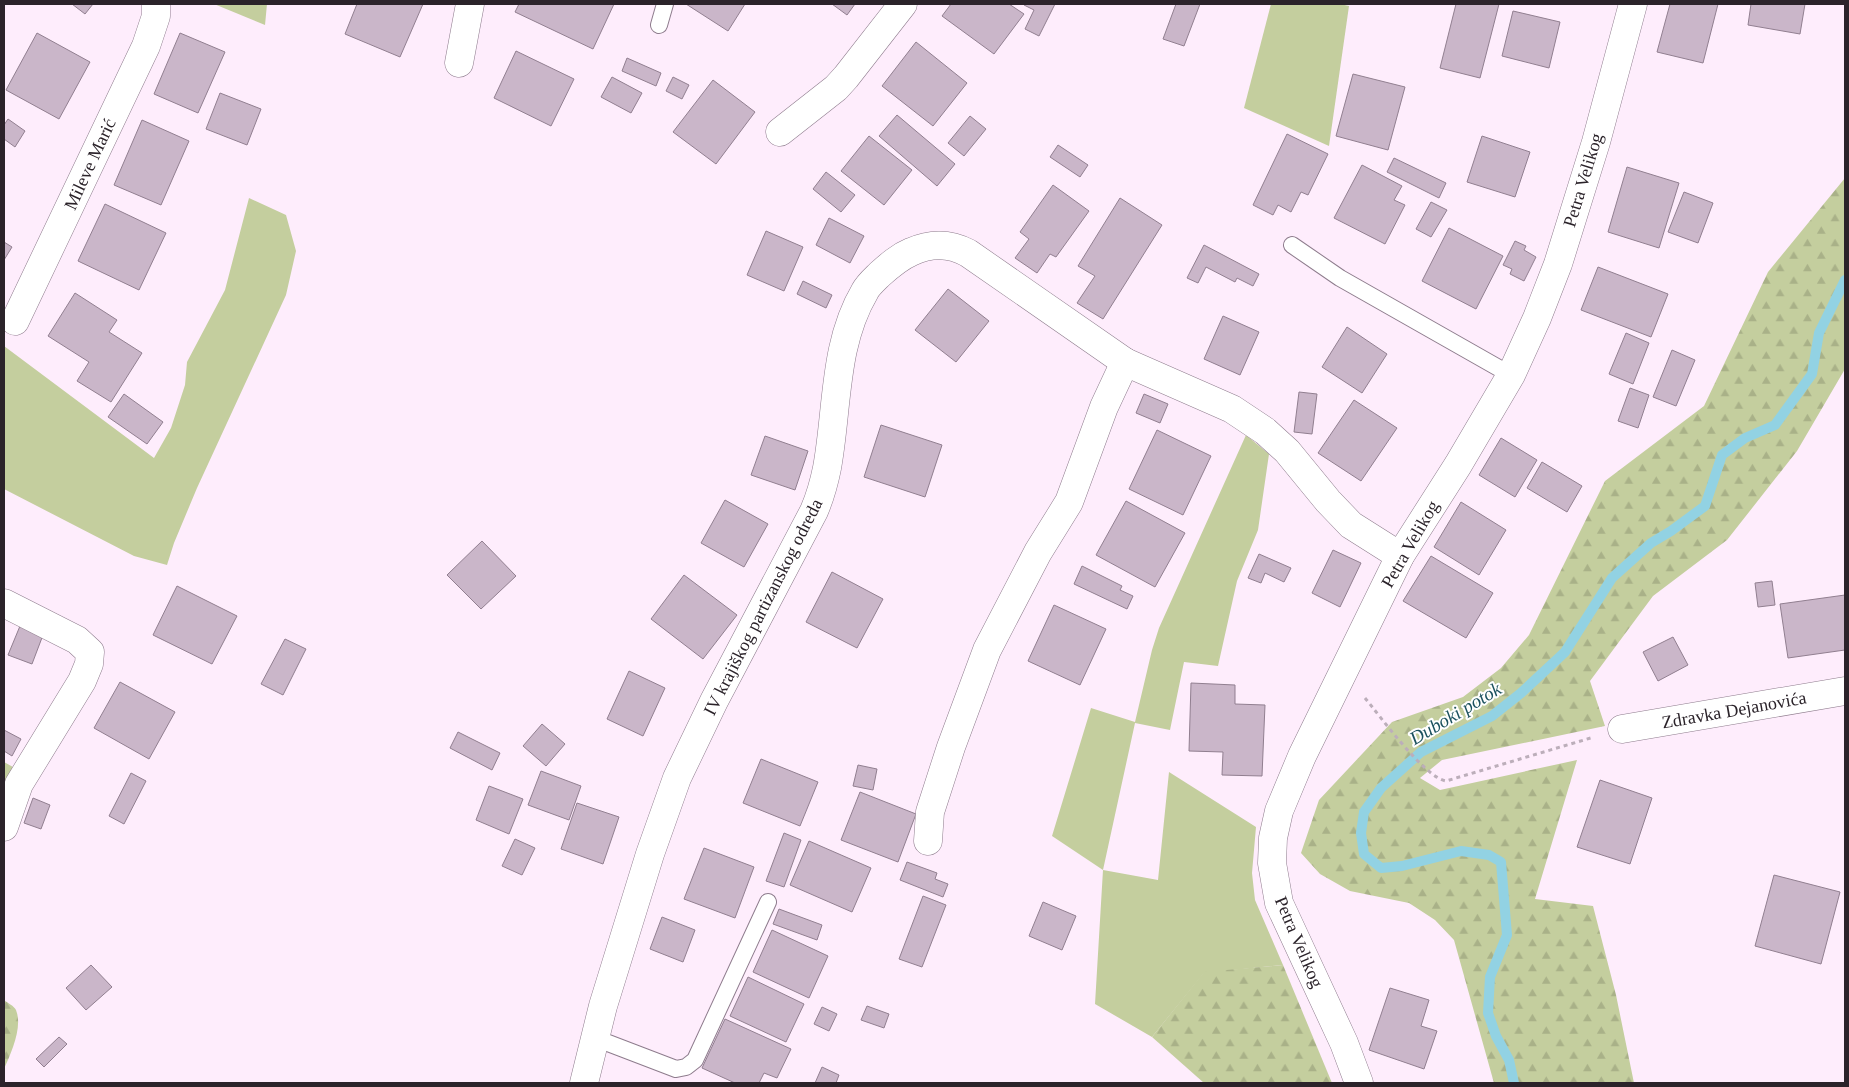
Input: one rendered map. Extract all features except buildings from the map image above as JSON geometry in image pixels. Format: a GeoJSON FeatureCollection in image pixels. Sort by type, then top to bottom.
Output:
{"type":"FeatureCollection","features":[{"type":"Feature","properties":{"kind":"street","name":"Mileve Marić"},"geometry":{"type":"LineString","coordinates":[[15,321],[146,46],[156,16],[156,4]]}},
{"type":"Feature","properties":{"kind":"street"},"geometry":{"type":"LineString","coordinates":[[459,63],[470,4]]}},
{"type":"Feature","properties":{"kind":"street"},"geometry":{"type":"LineString","coordinates":[[780,132],[841,83],[903,4]]}},
{"type":"Feature","properties":{"kind":"street","name":"Petra Velikog"},"geometry":{"type":"LineString","coordinates":[[1359,1083],[1344,1043],[1279,903],[1272,863],[1279,811],[1302,756],[1400,556],[1458,465],[1511,375],[1537,318],[1558,264],[1596,142],[1633,4]]}},
{"type":"Feature","properties":{"kind":"street","name":"IV krajiškog partizanskog odreda"},"geometry":{"type":"LineString","coordinates":[[584,1083],[595,1038],[650,854],[677,778],[714,701],[814,511],[823,488],[828,465],[842,351],[854,315],[865,289],[903,255],[940,244],[956,247],[968,253],[1126,362],[1232,409],[1265,430],[1287,451],[1328,501],[1351,525],[1400,556]]}},
{"type":"Feature","properties":{"kind":"street"},"geometry":{"type":"LineString","coordinates":[[928,841],[930,812],[951,747],[987,650],[1038,552],[1069,502],[1104,406],[1126,362]]}},
{"type":"Feature","properties":{"kind":"street"},"geometry":{"type":"LineString","coordinates":[[4,603],[77,640],[90,652],[89,664],[82,681],[19,784],[4,827]]}},
{"type":"Feature","properties":{"kind":"street","name":"Zdravka Dejanovića"},"geometry":{"type":"LineString","coordinates":[[1622,729],[1845,690]]}},
{"type":"Feature","properties":{"kind":"lane"},"geometry":{"type":"LineString","coordinates":[[659,24],[665,4]]}},
{"type":"Feature","properties":{"kind":"lane"},"geometry":{"type":"LineString","coordinates":[[1292,245],[1340,278],[1511,375]]}},
{"type":"Feature","properties":{"kind":"lane"},"geometry":{"type":"LineString","coordinates":[[595,1038],[676,1069],[686,1068],[695,1060],[768,902]]}},
{"type":"Feature","properties":{"kind":"path"},"geometry":{"type":"LineString","coordinates":[[1343,671],[1425,768],[1441,780],[1446,781],[1622,729]]}},
{"type":"Feature","properties":{"kind":"green space"},"geometry":{"type":"Polygon","coordinates":[[[214,4],[267,4],[265,25],[214,4]]]}},
{"type":"Feature","properties":{"kind":"green space"},"geometry":{"type":"Polygon","coordinates":[[[1271,4],[1340,4],[1349,6],[1329,146],[1244,108],[1271,4]]]}},
{"type":"Feature","properties":{"kind":"green space"},"geometry":{"type":"Polygon","coordinates":[[[1845,178],[1845,369],[1797,451],[1727,540],[1653,596],[1590,681],[1605,726],[1442,760],[1420,778],[1440,790],[1577,760],[1535,899],[1593,906],[1616,995],[1634,1083],[1494,1083],[1454,940],[1435,920],[1409,903],[1350,891],[1320,874],[1301,853],[1319,800],[1392,722],[1463,697],[1501,668],[1529,635],[1605,481],[1704,406],[1768,272],[1845,178]]]}},
{"type":"Feature","properties":{"kind":"green space"},"geometry":{"type":"Polygon","coordinates":[[[249,198],[286,215],[296,251],[286,295],[197,488],[167,565],[134,556],[4,489],[4,346],[154,458],[171,428],[185,385],[187,362],[225,290],[249,198]]]}},
{"type":"Feature","properties":{"kind":"green space"},"geometry":{"type":"Polygon","coordinates":[[[1246,435],[1269,454],[1258,530],[1237,581],[1218,666],[1184,662],[1170,730],[1135,723],[1103,870],[1052,836],[1091,708],[1135,722],[1159,628],[1246,435]]]}},
{"type":"Feature","properties":{"kind":"green space"},"geometry":{"type":"Polygon","coordinates":[[[4,762],[13,767],[4,790],[4,762]]]}},
{"type":"Feature","properties":{"kind":"green space"},"geometry":{"type":"Polygon","coordinates":[[[1169,772],[1256,827],[1252,873],[1255,900],[1283,965],[1204,973],[1152,1037],[1095,1004],[1103,870],[1158,880],[1169,772]]]}},
{"type":"Feature","properties":{"kind":"green space"},"geometry":{"type":"Polygon","coordinates":[[[1283,965],[1332,1083],[1204,1083],[1152,1037],[1204,972],[1283,965]]]}},
{"type":"Feature","properties":{"kind":"green space"},"geometry":{"type":"Polygon","coordinates":[[[4,1000],[16,1010],[18,1024],[15,1040],[4,1069],[4,1000]]]}},
{"type":"Feature","properties":{"kind":"waterway","name":"Duboki potok"},"geometry":{"type":"LineString","coordinates":[[1514,1083],[1509,1060],[1496,1036],[1488,1013],[1490,977],[1507,935],[1501,862],[1489,855],[1461,851],[1402,866],[1381,868],[1364,854],[1361,833],[1364,812],[1381,788],[1421,752],[1492,716],[1521,693],[1565,652],[1612,578],[1651,543],[1705,506],[1722,455],[1745,438],[1775,425],[1812,374],[1819,333],[1845,280]]}}]}
